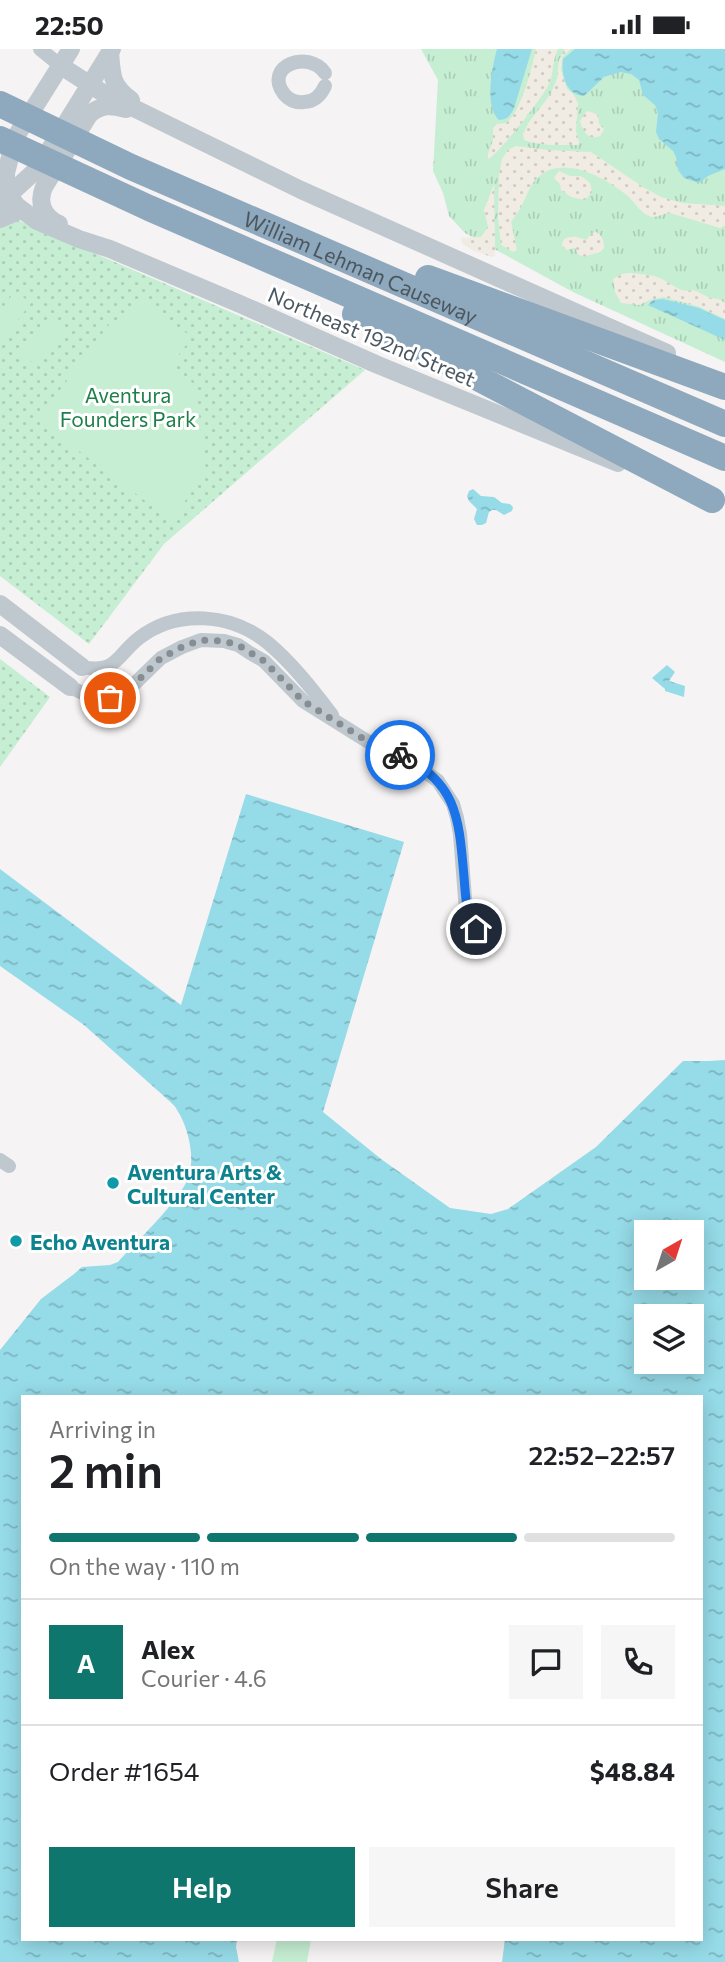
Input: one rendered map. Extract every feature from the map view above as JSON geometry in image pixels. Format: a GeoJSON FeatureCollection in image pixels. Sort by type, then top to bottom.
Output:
{"type":"FeatureCollection","features":[{"type":"Feature","properties":{"kind":"highway","name":"William Lehman Causeway"},"geometry":{"type":"LineString","coordinates":[[0,104],[101,153],[725,424]]}},
{"type":"Feature","properties":{"kind":"highway","name":"William Lehman Causeway"},"geometry":{"type":"LineString","coordinates":[[7,140],[117,194],[725,458]]}},
{"type":"Feature","properties":{"kind":"highway"},"geometry":{"type":"LineString","coordinates":[[117,194],[178,234],[324,298],[719,503]]}},
{"type":"Feature","properties":{"kind":"highway"},"geometry":{"type":"LineString","coordinates":[[286,234],[383,261],[725,387]]}},
{"type":"Feature","properties":{"kind":"street"},"geometry":{"type":"LineString","coordinates":[[40,49],[89,85],[263,173],[381,228],[725,378]]}},
{"type":"Feature","properties":{"kind":"street"},"geometry":{"type":"LineString","coordinates":[[0,161],[7,140],[71,49]]}},
{"type":"Feature","properties":{"kind":"street"},"geometry":{"type":"LineString","coordinates":[[4,199],[34,172],[45,157],[111,51]]}},
{"type":"Feature","properties":{"kind":"street"},"geometry":{"type":"LineString","coordinates":[[111,51],[116,87],[157,118]]}},
{"type":"Feature","properties":{"kind":"street"},"geometry":{"type":"LineString","coordinates":[[289,54],[313,58],[319,62],[325,80],[317,98],[302,103],[288,97],[279,85],[279,77],[289,54]]}},
{"type":"Feature","properties":{"kind":"street"},"geometry":{"type":"LineString","coordinates":[[110,249],[50,219],[42,207],[41,192],[84,122],[95,110],[112,105],[157,118]]}},
{"type":"Feature","properties":{"kind":"street"},"geometry":{"type":"LineString","coordinates":[[4,199],[7,140]]}},
{"type":"Feature","properties":{"kind":"street","name":"Northeast 192nd Street"},"geometry":{"type":"LineString","coordinates":[[4,199],[43,223],[79,239],[110,249],[439,390],[719,503]]}},
{"type":"Feature","properties":{"kind":"street"},"geometry":{"type":"LineString","coordinates":[[0,219],[21,210]]}},
{"type":"Feature","properties":{"kind":"street"},"geometry":{"type":"LineString","coordinates":[[0,604],[82,667],[96,670],[106,668],[139,638],[170,621],[193,617],[217,619],[247,630],[267,642],[315,693],[339,724]]}},
{"type":"Feature","properties":{"kind":"street"},"geometry":{"type":"LineString","coordinates":[[0,635],[69,687],[93,698],[110,698],[128,690],[161,658],[201,640],[238,645],[264,661],[303,701],[367,741],[408,759],[425,770],[446,791],[453,804],[460,834],[467,911],[476,929]]}},
{"type":"Feature","properties":{"kind":"green space"},"geometry":{"type":"Polygon","coordinates":[[[421,49],[725,49],[725,362],[573,292],[465,233],[449,216],[433,171],[438,80],[421,49]]]}},
{"type":"Feature","properties":{"kind":"green space","name":"Aventura Founders Park"},"geometry":{"type":"Polygon","coordinates":[[[15,219],[365,370],[164,544],[89,644],[0,576],[0,226],[15,219]]]}},
{"type":"Feature","properties":{"kind":"green space"},"geometry":{"type":"Polygon","coordinates":[[[15,291],[31,303],[5,337],[0,333],[0,311],[15,291]]]}},
{"type":"Feature","properties":{"kind":"green space"},"geometry":{"type":"Polygon","coordinates":[[[140,300],[192,337],[171,365],[195,385],[206,469],[172,521],[43,424],[42,414],[113,319],[120,325],[140,300]]]}},
{"type":"Feature","properties":{"kind":"green space"},"geometry":{"type":"Polygon","coordinates":[[[47,319],[63,331],[37,366],[21,354],[47,319]]]}},
{"type":"Feature","properties":{"kind":"green space"},"geometry":{"type":"Polygon","coordinates":[[[0,659],[50,697],[0,767],[0,659]]]}},
{"type":"Feature","properties":{"kind":"green space"},"geometry":{"type":"Polygon","coordinates":[[[277,1941],[311,1941],[307,1962],[272,1962],[277,1941]]]}},
{"type":"Feature","properties":{"kind":"sand"},"geometry":{"type":"Polygon","coordinates":[[[536,49],[558,49],[548,86],[510,137],[488,159],[493,128],[497,124],[506,123],[516,109],[525,89],[536,49]]]}},
{"type":"Feature","properties":{"kind":"sand"},"geometry":{"type":"Polygon","coordinates":[[[565,49],[571,49],[562,57],[561,70],[567,89],[578,103],[576,131],[579,143],[551,145],[524,140],[523,134],[529,122],[550,95],[557,79],[559,60],[565,49]]]}},
{"type":"Feature","properties":{"kind":"sand"},"geometry":{"type":"Polygon","coordinates":[[[588,111],[598,115],[599,124],[604,129],[600,136],[589,136],[583,128],[580,121],[588,111]]]}},
{"type":"Feature","properties":{"kind":"sand"},"geometry":{"type":"Polygon","coordinates":[[[516,146],[591,152],[661,197],[682,203],[725,206],[725,226],[720,228],[670,213],[649,216],[609,182],[584,171],[558,168],[546,171],[536,179],[511,222],[517,250],[513,252],[501,245],[498,217],[499,175],[502,159],[508,150],[516,146]]]}},
{"type":"Feature","properties":{"kind":"sand"},"geometry":{"type":"Polygon","coordinates":[[[559,171],[584,178],[590,183],[592,192],[585,200],[571,197],[561,190],[560,184],[554,178],[559,171]]]}},
{"type":"Feature","properties":{"kind":"sand"},"geometry":{"type":"Polygon","coordinates":[[[494,184],[495,256],[492,257],[462,244],[461,238],[481,237],[488,227],[484,210],[494,184]]]}},
{"type":"Feature","properties":{"kind":"sand"},"geometry":{"type":"Polygon","coordinates":[[[596,232],[603,241],[604,248],[600,252],[583,257],[575,248],[566,250],[562,245],[564,239],[575,237],[586,240],[596,232]]]}},
{"type":"Feature","properties":{"kind":"sand"},"geometry":{"type":"Polygon","coordinates":[[[629,273],[654,276],[679,289],[694,290],[710,298],[719,299],[725,303],[725,319],[700,307],[664,297],[639,305],[621,303],[615,292],[613,279],[629,273]]]}},
{"type":"Feature","properties":{"kind":"water"},"geometry":{"type":"Polygon","coordinates":[[[497,49],[532,49],[514,108],[508,117],[499,120],[494,114],[490,96],[497,49]]]}},
{"type":"Feature","properties":{"kind":"water"},"geometry":{"type":"Polygon","coordinates":[[[575,49],[725,49],[725,169],[699,183],[684,178],[678,170],[673,151],[659,139],[656,132],[658,113],[655,105],[643,95],[639,80],[631,74],[620,72],[604,77],[584,96],[573,92],[564,77],[563,59],[575,49]]]}},
{"type":"Feature","properties":{"kind":"water"},"geometry":{"type":"Polygon","coordinates":[[[663,299],[699,308],[725,320],[725,340],[648,305],[653,300],[663,299]]]}},
{"type":"Feature","properties":{"kind":"water"},"geometry":{"type":"Polygon","coordinates":[[[473,489],[481,496],[494,497],[502,503],[510,504],[512,511],[504,515],[492,510],[486,523],[477,525],[474,519],[477,509],[467,496],[473,489]]]}},
{"type":"Feature","properties":{"kind":"water"},"geometry":{"type":"Polygon","coordinates":[[[667,665],[675,672],[669,681],[685,686],[684,697],[665,691],[652,678],[667,665]]]}},
{"type":"Feature","properties":{"kind":"water"},"geometry":{"type":"Polygon","coordinates":[[[246,794],[404,842],[323,1112],[381,1159],[450,1208],[491,1214],[508,1209],[596,1147],[683,1061],[725,1060],[725,1962],[502,1962],[505,1941],[703,1941],[703,1395],[21,1395],[21,1941],[237,1941],[239,1962],[0,1962],[0,1350],[41,1299],[82,1267],[118,1262],[180,1193],[189,1175],[191,1156],[185,1126],[174,1105],[84,1025],[0,966],[0,869],[181,1005],[246,794]]]}},
{"type":"Feature","properties":{"kind":"way so far"},"geometry":{"type":"LineString","coordinates":[[110,698],[128,690],[161,658],[182,647],[201,640],[224,641],[238,645],[264,661],[303,701],[367,741],[400,755]]}},
{"type":"Feature","properties":{"kind":"place","name":"Aventura Arts & Cultural Center"},"geometry":{"type":"Point","coordinates":[113,1183]}},
{"type":"Feature","properties":{"kind":"place","name":"Echo Aventura"},"geometry":{"type":"Point","coordinates":[16,1241]}},
{"type":"Feature","properties":{"kind":"route"},"geometry":{"type":"LineString","coordinates":[[400,755],[438,781],[453,804],[460,834],[467,911],[476,929]]}}]}
